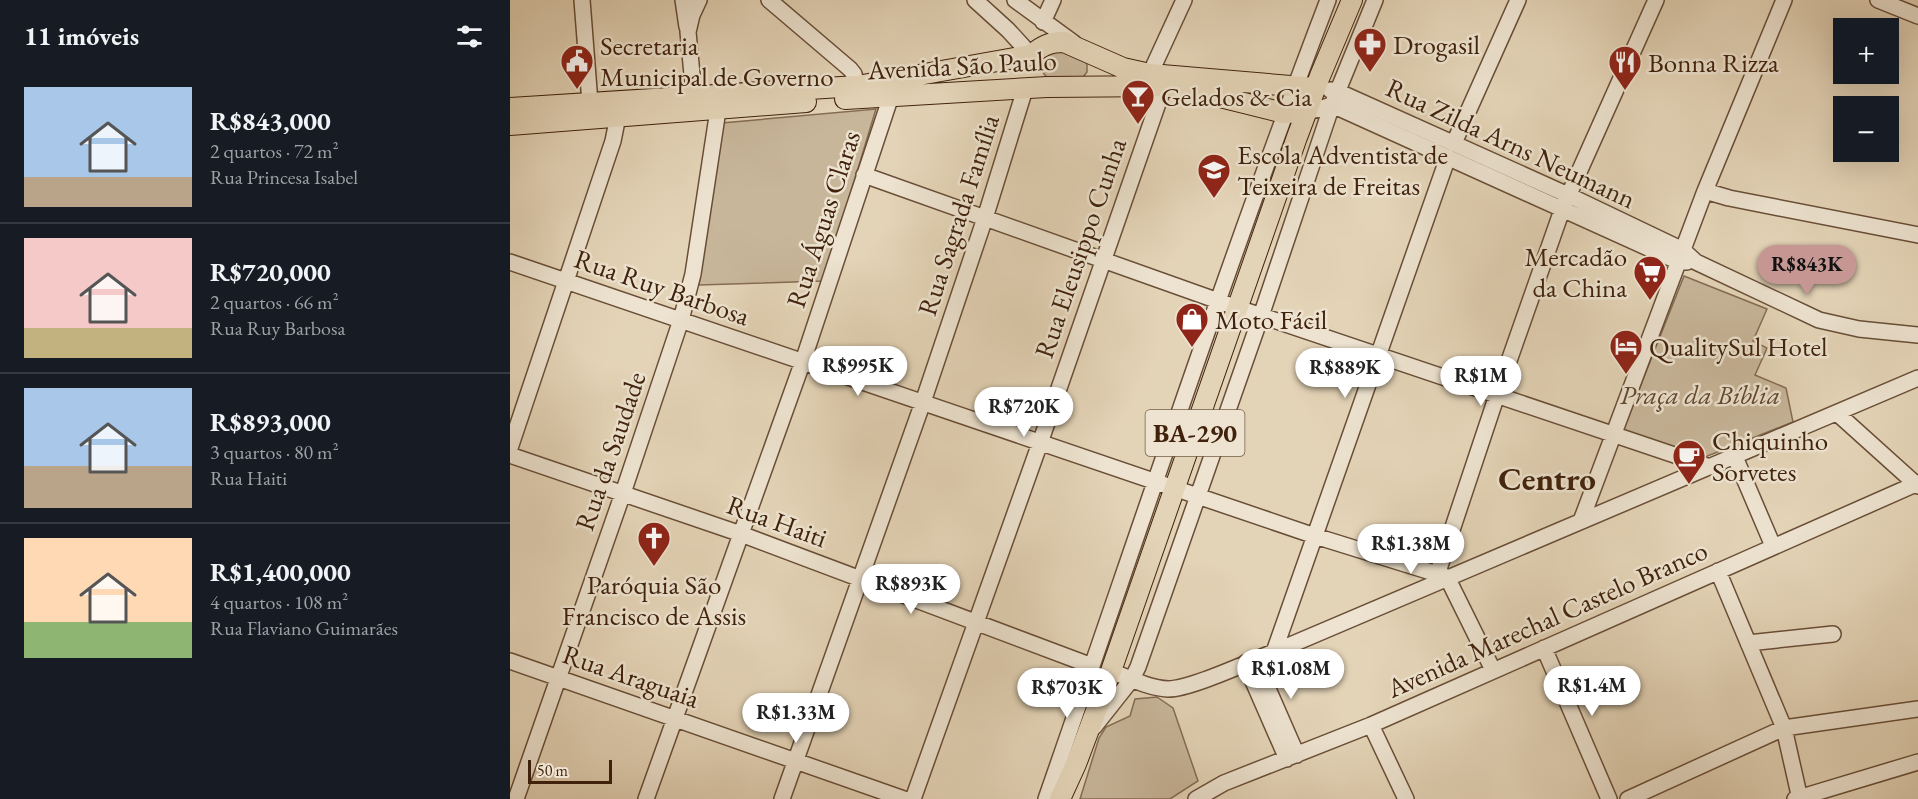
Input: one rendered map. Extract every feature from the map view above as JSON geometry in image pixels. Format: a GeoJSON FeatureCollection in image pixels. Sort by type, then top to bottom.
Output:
{"type":"FeatureCollection","features":[{"type":"Feature","properties":{"kind":"main road","name":"BA-290"},"geometry":{"type":"LineString","coordinates":[[1060,799],[1086,737],[1102,668],[1176,488],[1315,88],[1352,0]]}},
{"type":"Feature","properties":{"kind":"main road","name":"Avenida São Paulo"},"geometry":{"type":"LineString","coordinates":[[510,108],[857,86],[1031,55],[1038,48],[1053,42],[1064,42],[1157,80],[1284,113],[1307,111]]}},
{"type":"Feature","properties":{"kind":"main road"},"geometry":{"type":"LineString","coordinates":[[1082,85],[1088,79],[1092,66],[1084,49]]}},
{"type":"Feature","properties":{"kind":"main road"},"geometry":{"type":"LineString","coordinates":[[1031,55],[1047,87]]}},
{"type":"Feature","properties":{"kind":"main road","name":"Avenida São Paulo"},"geometry":{"type":"LineString","coordinates":[[510,125],[891,96],[1157,80],[1315,88]]}},
{"type":"Feature","properties":{"kind":"main road","name":"BA-290"},"geometry":{"type":"LineString","coordinates":[[1071,799],[1076,764]]}},
{"type":"Feature","properties":{"kind":"street"},"geometry":{"type":"LineString","coordinates":[[582,0],[590,103]]}},
{"type":"Feature","properties":{"kind":"street"},"geometry":{"type":"LineString","coordinates":[[683,0],[694,96]]}},
{"type":"Feature","properties":{"kind":"street"},"geometry":{"type":"LineString","coordinates":[[688,32],[699,0]]}},
{"type":"Feature","properties":{"kind":"street"},"geometry":{"type":"LineString","coordinates":[[769,0],[850,69],[857,86]]}},
{"type":"Feature","properties":{"kind":"street"},"geometry":{"type":"LineString","coordinates":[[975,0],[1031,55]]}},
{"type":"Feature","properties":{"kind":"street"},"geometry":{"type":"LineString","coordinates":[[1015,0],[1084,49]]}},
{"type":"Feature","properties":{"kind":"street"},"geometry":{"type":"LineString","coordinates":[[1043,22],[1053,0]]}},
{"type":"Feature","properties":{"kind":"street","name":"Rua Eleusippo Cunha"},"geometry":{"type":"LineString","coordinates":[[913,799],[1103,260],[1157,80],[1184,0]]}},
{"type":"Feature","properties":{"kind":"street"},"geometry":{"type":"LineString","coordinates":[[1046,799],[1081,697],[1102,668],[1156,481],[1284,113],[1328,0]]}},
{"type":"Feature","properties":{"kind":"street"},"geometry":{"type":"LineString","coordinates":[[1086,737],[1132,679],[1199,496],[1335,98],[1375,0]]}},
{"type":"Feature","properties":{"kind":"street"},"geometry":{"type":"LineString","coordinates":[[1274,652],[1451,150],[1518,0]]}},
{"type":"Feature","properties":{"kind":"street"},"geometry":{"type":"LineString","coordinates":[[1493,670],[1442,576],[1497,395],[1565,203],[1656,0]]}},
{"type":"Feature","properties":{"kind":"street"},"geometry":{"type":"LineString","coordinates":[[1581,521],[1705,191],[1784,0]]}},
{"type":"Feature","properties":{"kind":"street"},"geometry":{"type":"LineString","coordinates":[[1878,0],[1918,16]]}},
{"type":"Feature","properties":{"kind":"street","name":"Rua Zilda Arns Neumann"},"geometry":{"type":"LineString","coordinates":[[1315,88],[1819,320],[1859,329],[1918,335]]}},
{"type":"Feature","properties":{"kind":"street","name":"Rua Sagrada Família"},"geometry":{"type":"LineString","coordinates":[[782,799],[923,402],[985,218],[1025,89]]}},
{"type":"Feature","properties":{"kind":"street","name":"Rua Águas Claras"},"geometry":{"type":"LineString","coordinates":[[646,799],[803,361],[891,96]]}},
{"type":"Feature","properties":{"kind":"street"},"geometry":{"type":"LineString","coordinates":[[1307,111],[1335,98]]}},
{"type":"Feature","properties":{"kind":"street","name":"Rua da Saudade"},"geometry":{"type":"LineString","coordinates":[[516,799],[681,320],[693,274],[718,110]]}},
{"type":"Feature","properties":{"kind":"street"},"geometry":{"type":"LineString","coordinates":[[510,448],[613,141],[618,116]]}},
{"type":"Feature","properties":{"kind":"street"},"geometry":{"type":"LineString","coordinates":[[864,176],[1217,301],[1710,467]]}},
{"type":"Feature","properties":{"kind":"street"},"geometry":{"type":"LineString","coordinates":[[1705,191],[1739,200],[1918,235]]}},
{"type":"Feature","properties":{"kind":"street","name":"Rua Ruy Barbosa"},"geometry":{"type":"LineString","coordinates":[[510,262],[1315,536],[1442,576]]}},
{"type":"Feature","properties":{"kind":"street","name":"Rua Haiti"},"geometry":{"type":"LineString","coordinates":[[510,455],[741,534],[1132,679],[1167,689],[1176,688],[1274,652],[1442,576],[1735,457],[1918,378]]}},
{"type":"Feature","properties":{"kind":"street"},"geometry":{"type":"LineString","coordinates":[[1838,414],[1917,484]]}},
{"type":"Feature","properties":{"kind":"street"},"geometry":{"type":"LineString","coordinates":[[1735,457],[1773,546]]}},
{"type":"Feature","properties":{"kind":"street","name":"Avenida Marechal Castelo Branco"},"geometry":{"type":"LineString","coordinates":[[1196,799],[1224,783],[1371,724],[1917,484]]}},
{"type":"Feature","properties":{"kind":"street"},"geometry":{"type":"LineString","coordinates":[[1718,571],[1784,728],[1798,798],[1918,762]]}},
{"type":"Feature","properties":{"kind":"street"},"geometry":{"type":"LineString","coordinates":[[1748,643],[1833,634]]}},
{"type":"Feature","properties":{"kind":"street"},"geometry":{"type":"LineString","coordinates":[[1544,648],[1609,799]]}},
{"type":"Feature","properties":{"kind":"street","name":"Rua Araguaia"},"geometry":{"type":"LineString","coordinates":[[510,661],[904,799]]}},
{"type":"Feature","properties":{"kind":"street"},"geometry":{"type":"LineString","coordinates":[[1250,661],[1292,757]]}},
{"type":"Feature","properties":{"kind":"street"},"geometry":{"type":"LineString","coordinates":[[1081,697],[1086,737]]}},
{"type":"Feature","properties":{"kind":"street"},"geometry":{"type":"LineString","coordinates":[[1628,799],[1784,728],[1918,709]]}},
{"type":"Feature","properties":{"kind":"street"},"geometry":{"type":"LineString","coordinates":[[1371,724],[1406,799]]}},
{"type":"Feature","properties":{"kind":"green space"},"geometry":{"type":"Polygon","coordinates":[[[1052,46],[1087,61],[1087,72],[1080,81],[1050,80],[1044,74],[1036,56],[1052,46]]]}},
{"type":"Feature","properties":{"kind":"green space"},"geometry":{"type":"Polygon","coordinates":[[[876,109],[824,281],[699,285],[722,123],[876,109]]]}},
{"type":"Feature","properties":{"kind":"green space","name":"Praça da Bíblia"},"geometry":{"type":"Polygon","coordinates":[[[1684,276],[1767,309],[1753,341],[1767,348],[1755,375],[1786,388],[1793,422],[1705,457],[1623,430],[1684,276]]]}},
{"type":"Feature","properties":{"kind":"green space"},"geometry":{"type":"Polygon","coordinates":[[[1157,697],[1173,708],[1198,781],[1170,799],[1080,799],[1099,738],[1106,727],[1130,716],[1135,699],[1157,697]]]}},
{"type":"Feature","properties":{"kind":"place","name":"Drogasil"},"geometry":{"type":"Point","coordinates":[1370,73]}},
{"type":"Feature","properties":{"kind":"place","name":"Secretaria Municipal de Governo"},"geometry":{"type":"Point","coordinates":[577,90]}},
{"type":"Feature","properties":{"kind":"place","name":"Bonna Rizza"},"geometry":{"type":"Point","coordinates":[1625,91]}},
{"type":"Feature","properties":{"kind":"place","name":"Gelados & Cia"},"geometry":{"type":"Point","coordinates":[1138,125]}},
{"type":"Feature","properties":{"kind":"place","name":"Escola Adventista de Teixeira de Freitas"},"geometry":{"type":"Point","coordinates":[1214,199]}},
{"type":"Feature","properties":{"kind":"place","name":"Mercadão da China"},"geometry":{"type":"Point","coordinates":[1650,301]}},
{"type":"Feature","properties":{"kind":"place","name":"Moto Fácil"},"geometry":{"type":"Point","coordinates":[1192,348]}},
{"type":"Feature","properties":{"kind":"place","name":"QualitySul Hotel"},"geometry":{"type":"Point","coordinates":[1626,375]}},
{"type":"Feature","properties":{"kind":"place","name":"Chiquinho Sorvetes"},"geometry":{"type":"Point","coordinates":[1689,485]}},
{"type":"Feature","properties":{"kind":"place","name":"Paróquia São Francisco de Assis"},"geometry":{"type":"Point","coordinates":[654,567]}},
{"type":"Feature","properties":{"kind":"district","name":"Centro"},"geometry":{"type":"Point","coordinates":[1547,478]}}]}
